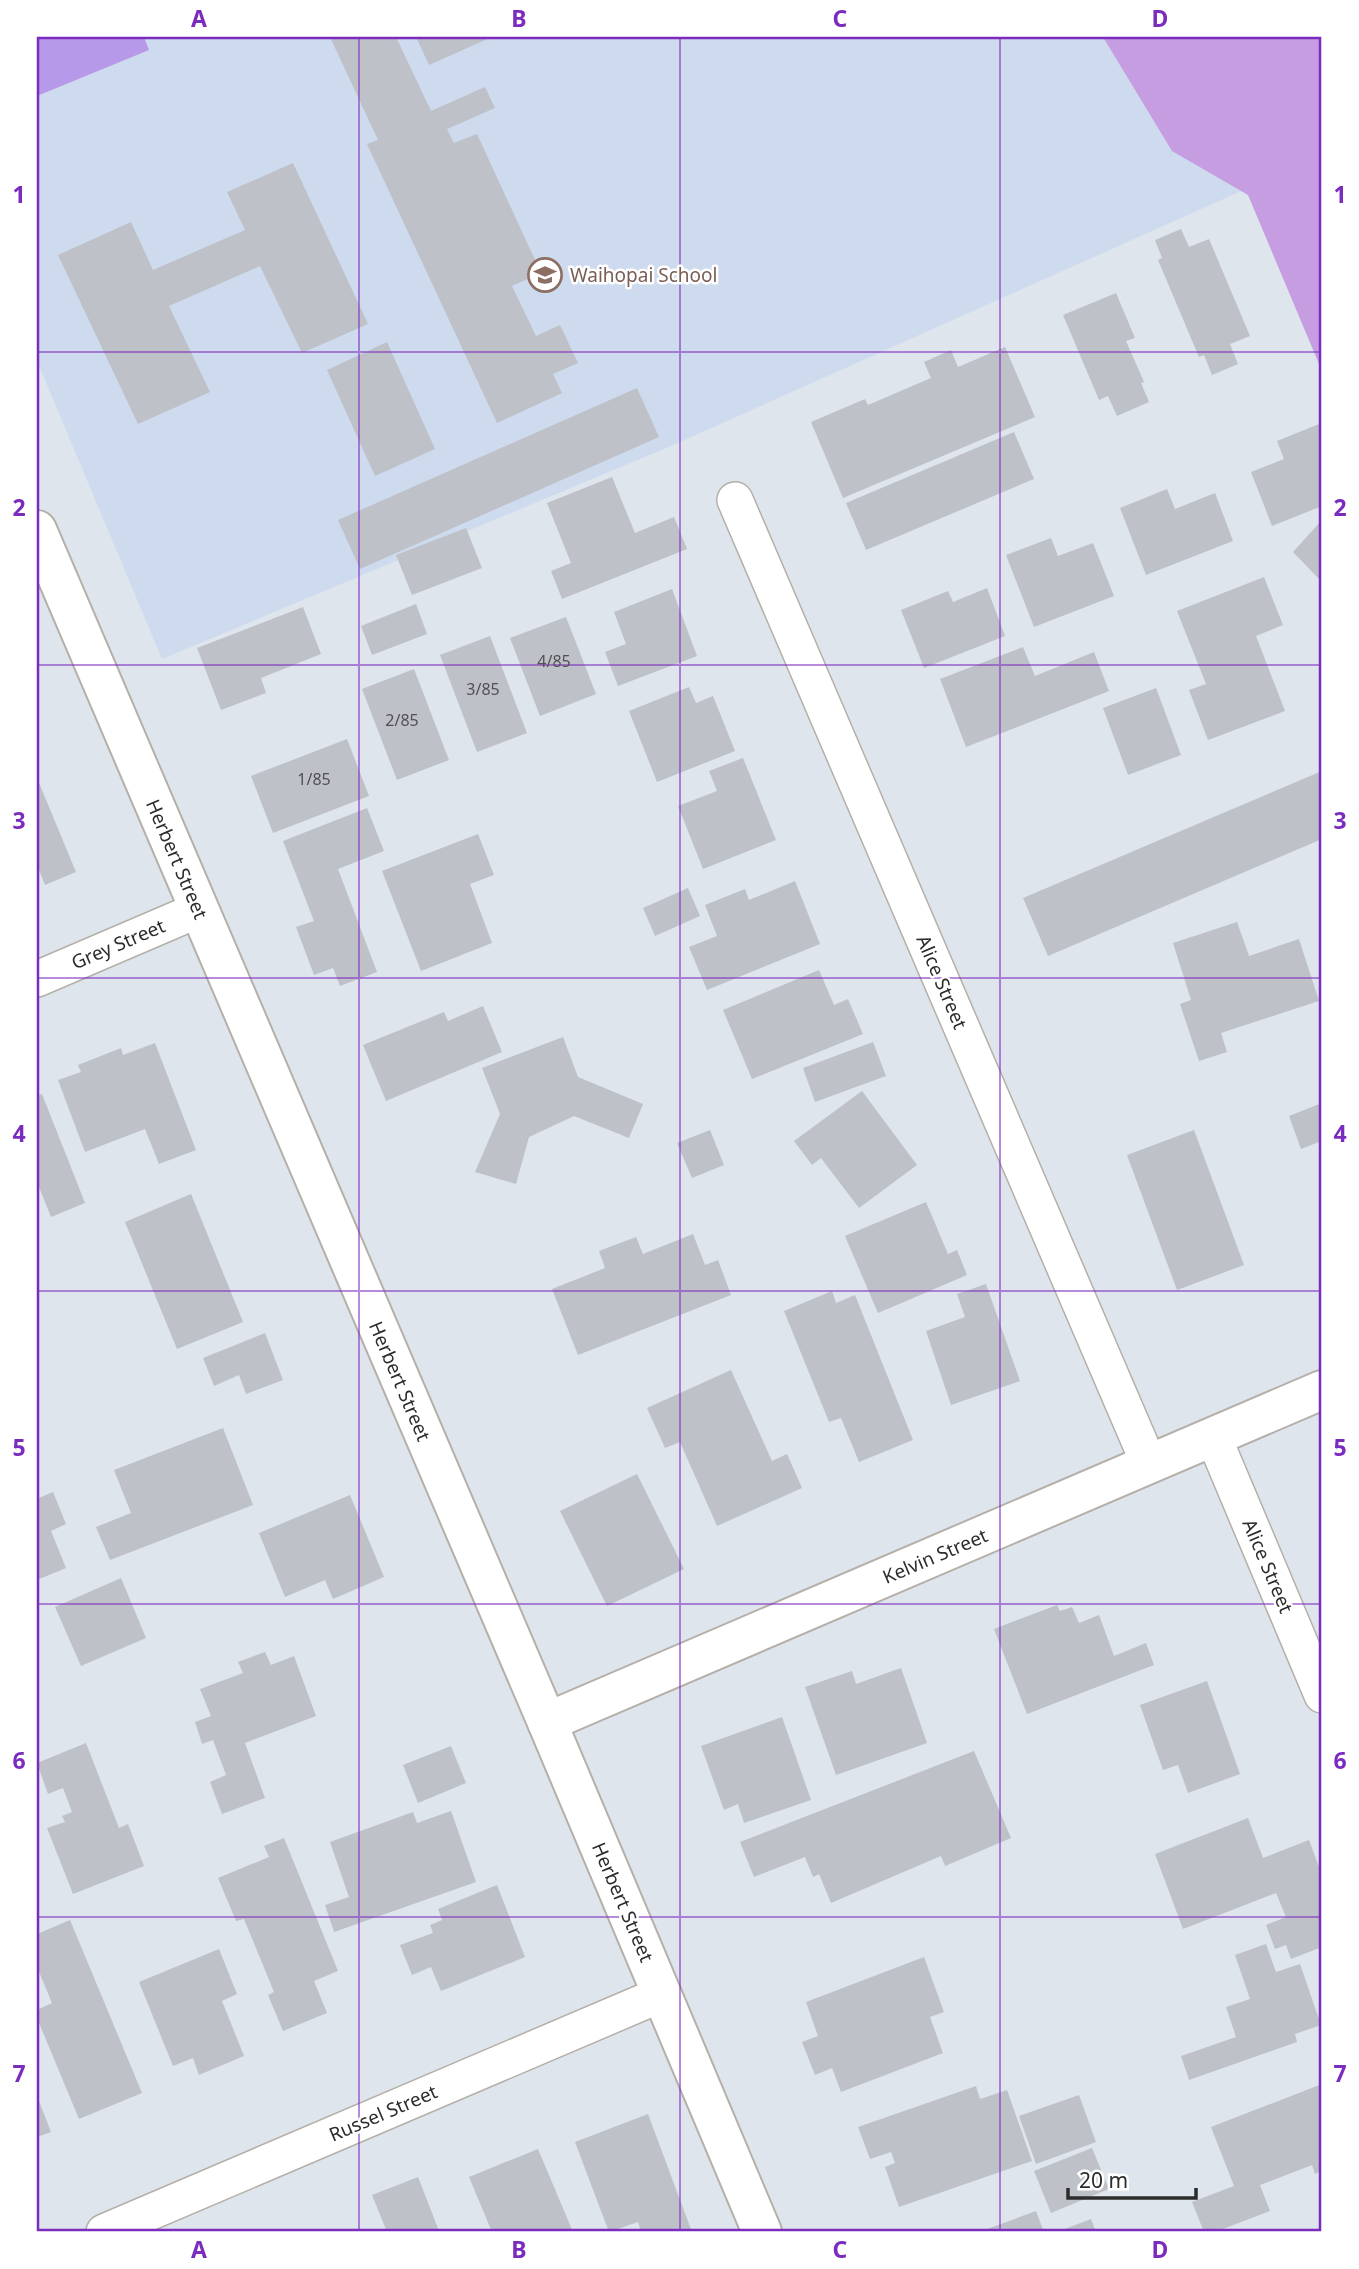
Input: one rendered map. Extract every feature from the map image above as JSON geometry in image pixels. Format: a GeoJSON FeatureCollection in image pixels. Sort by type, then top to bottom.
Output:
{"type":"FeatureCollection","features":[{"type":"Feature","properties":{"kind":"main road","name":"Herbert Street"},"geometry":{"type":"LineString","coordinates":[[37,530],[762,2232]]}},
{"type":"Feature","properties":{"kind":"main road","name":"Kelvin Street"},"geometry":{"type":"LineString","coordinates":[[547,1722],[1322,1390]]}},
{"type":"Feature","properties":{"kind":"street","name":"Alice Street"},"geometry":{"type":"LineString","coordinates":[[735,500],[1149,1464]]}},
{"type":"Feature","properties":{"kind":"street","name":"Grey Street"},"geometry":{"type":"LineString","coordinates":[[37,979],[198,910]]}},
{"type":"Feature","properties":{"kind":"street","name":"Alice Street"},"geometry":{"type":"LineString","coordinates":[[1213,1436],[1322,1695]]}},
{"type":"Feature","properties":{"kind":"street","name":"Russel Street"},"geometry":{"type":"LineString","coordinates":[[104,2232],[662,1994]]}},
{"type":"Feature","properties":{"kind":"shaded area","name":"Waihopai School"},"geometry":{"type":"Polygon","coordinates":[[[37,37],[1181,37],[1246,189],[671,446],[162,659],[37,361],[37,37]]]}},
{"type":"Feature","properties":{"kind":"shaded area"},"geometry":{"type":"Polygon","coordinates":[[[37,37],[144,37],[149,50],[37,96],[37,37]]]}},
{"type":"Feature","properties":{"kind":"shaded area"},"geometry":{"type":"Polygon","coordinates":[[[1103,37],[1322,37],[1322,371],[1248,195],[1172,151],[1103,37]]]}},
{"type":"Feature","properties":{"kind":"building"},"geometry":{"type":"Polygon","coordinates":[[[330,37],[396,37],[431,111],[485,87],[495,108],[447,129],[454,143],[477,134],[541,273],[512,286],[536,336],[560,325],[578,363],[553,374],[562,393],[497,423],[367,144],[378,140],[330,37]]]}},
{"type":"Feature","properties":{"kind":"building"},"geometry":{"type":"Polygon","coordinates":[[[416,37],[492,37],[429,65],[416,37]]]}},
{"type":"Feature","properties":{"kind":"building"},"geometry":{"type":"Polygon","coordinates":[[[293,163],[368,324],[302,353],[260,266],[169,306],[210,392],[138,424],[58,255],[131,222],[153,270],[245,230],[227,192],[293,163]]]}},
{"type":"Feature","properties":{"kind":"building"},"geometry":{"type":"Polygon","coordinates":[[[1181,229],[1189,247],[1209,239],[1250,336],[1230,344],[1238,364],[1212,375],[1204,355],[1199,357],[1158,260],[1162,258],[1155,240],[1181,229]]]}},
{"type":"Feature","properties":{"kind":"building"},"geometry":{"type":"Polygon","coordinates":[[[1116,293],[1135,338],[1126,341],[1144,382],[1141,383],[1149,402],[1117,416],[1108,396],[1099,400],[1063,315],[1116,293]]]}},
{"type":"Feature","properties":{"kind":"building"},"geometry":{"type":"Polygon","coordinates":[[[387,342],[435,449],[375,476],[327,370],[387,342]]]}},
{"type":"Feature","properties":{"kind":"building"},"geometry":{"type":"Polygon","coordinates":[[[1005,347],[1035,417],[843,498],[811,422],[865,399],[868,405],[931,378],[924,362],[951,350],[958,367],[1005,347]]]}},
{"type":"Feature","properties":{"kind":"building"},"geometry":{"type":"Polygon","coordinates":[[[637,388],[659,437],[360,569],[338,520],[637,388]]]}},
{"type":"Feature","properties":{"kind":"building"},"geometry":{"type":"Polygon","coordinates":[[[1319,424],[1322,433],[1322,506],[1272,526],[1251,472],[1284,459],[1277,441],[1319,424]]]}},
{"type":"Feature","properties":{"kind":"building"},"geometry":{"type":"Polygon","coordinates":[[[1014,432],[1034,479],[866,550],[846,503],[1014,432]]]}},
{"type":"Feature","properties":{"kind":"building"},"geometry":{"type":"Polygon","coordinates":[[[612,477],[635,533],[674,517],[687,549],[562,599],[551,571],[571,563],[547,503],[612,477]]]}},
{"type":"Feature","properties":{"kind":"building"},"geometry":{"type":"Polygon","coordinates":[[[1167,489],[1175,509],[1215,493],[1233,541],[1146,575],[1120,508],[1167,489]]]}},
{"type":"Feature","properties":{"kind":"building"},"geometry":{"type":"Polygon","coordinates":[[[1322,520],[1322,582],[1293,552],[1322,520]]]}},
{"type":"Feature","properties":{"kind":"building"},"geometry":{"type":"Polygon","coordinates":[[[466,528],[482,568],[412,595],[396,555],[466,528]]]}},
{"type":"Feature","properties":{"kind":"building"},"geometry":{"type":"Polygon","coordinates":[[[1051,538],[1058,556],[1093,543],[1114,596],[1034,627],[1006,555],[1051,538]]]}},
{"type":"Feature","properties":{"kind":"building"},"geometry":{"type":"Polygon","coordinates":[[[1264,577],[1283,625],[1256,636],[1285,711],[1208,740],[1189,690],[1206,684],[1177,611],[1264,577]]]}},
{"type":"Feature","properties":{"kind":"building"},"geometry":{"type":"Polygon","coordinates":[[[987,588],[1005,636],[924,668],[901,610],[948,591],[953,602],[987,588]]]}},
{"type":"Feature","properties":{"kind":"building"},"geometry":{"type":"Polygon","coordinates":[[[672,589],[697,656],[618,686],[605,652],[626,644],[614,612],[672,589]]]}},
{"type":"Feature","properties":{"kind":"building"},"geometry":{"type":"Polygon","coordinates":[[[416,604],[427,634],[372,655],[361,626],[416,604]]]}},
{"type":"Feature","properties":{"kind":"building"},"geometry":{"type":"Polygon","coordinates":[[[303,607],[321,654],[261,678],[266,693],[221,710],[197,648],[303,607]]]}},
{"type":"Feature","properties":{"kind":"building"},"geometry":{"type":"Polygon","coordinates":[[[566,617],[596,694],[540,716],[510,638],[566,617]]]}},
{"type":"Feature","properties":{"kind":"building"},"geometry":{"type":"Polygon","coordinates":[[[490,636],[527,733],[477,752],[440,655],[490,636]]]}},
{"type":"Feature","properties":{"kind":"building"},"geometry":{"type":"Polygon","coordinates":[[[1023,647],[1035,676],[1094,652],[1109,691],[966,747],[940,679],[1023,647]]]}},
{"type":"Feature","properties":{"kind":"building"},"geometry":{"type":"Polygon","coordinates":[[[414,669],[449,760],[397,780],[362,689],[414,669]]]}},
{"type":"Feature","properties":{"kind":"building"},"geometry":{"type":"Polygon","coordinates":[[[689,687],[696,703],[713,696],[735,751],[657,782],[629,711],[689,687]]]}},
{"type":"Feature","properties":{"kind":"building"},"geometry":{"type":"Polygon","coordinates":[[[1156,688],[1181,755],[1128,775],[1103,708],[1156,688]]]}},
{"type":"Feature","properties":{"kind":"building"},"geometry":{"type":"Polygon","coordinates":[[[347,739],[369,796],[273,833],[251,776],[347,739]]]}},
{"type":"Feature","properties":{"kind":"building"},"geometry":{"type":"Polygon","coordinates":[[[743,758],[776,840],[703,869],[678,806],[717,791],[709,771],[743,758]]]}},
{"type":"Feature","properties":{"kind":"building"},"geometry":{"type":"Polygon","coordinates":[[[1322,771],[1322,839],[1048,956],[1023,898],[1322,771]]]}},
{"type":"Feature","properties":{"kind":"building"},"geometry":{"type":"Polygon","coordinates":[[[37,778],[76,872],[45,885],[37,865],[37,778]]]}},
{"type":"Feature","properties":{"kind":"building"},"geometry":{"type":"Polygon","coordinates":[[[367,808],[384,851],[338,869],[377,972],[340,986],[333,968],[314,975],[296,927],[314,921],[283,841],[367,808]]]}},
{"type":"Feature","properties":{"kind":"building"},"geometry":{"type":"Polygon","coordinates":[[[478,834],[494,875],[470,884],[492,943],[421,971],[382,871],[478,834]]]}},
{"type":"Feature","properties":{"kind":"building"},"geometry":{"type":"Polygon","coordinates":[[[795,881],[820,944],[707,990],[689,947],[717,936],[705,905],[745,889],[749,900],[795,881]]]}},
{"type":"Feature","properties":{"kind":"building"},"geometry":{"type":"Polygon","coordinates":[[[688,888],[700,916],[655,936],[643,908],[688,888]]]}},
{"type":"Feature","properties":{"kind":"building"},"geometry":{"type":"Polygon","coordinates":[[[1237,922],[1249,956],[1299,939],[1319,1001],[1221,1033],[1227,1052],[1199,1061],[1180,1004],[1191,1000],[1173,943],[1237,922]]]}},
{"type":"Feature","properties":{"kind":"building"},"geometry":{"type":"Polygon","coordinates":[[[819,970],[834,1005],[848,999],[863,1034],[752,1079],[723,1010],[819,970]]]}},
{"type":"Feature","properties":{"kind":"building"},"geometry":{"type":"Polygon","coordinates":[[[483,1006],[502,1052],[386,1101],[363,1045],[444,1012],[448,1021],[483,1006]]]}},
{"type":"Feature","properties":{"kind":"building"},"geometry":{"type":"Polygon","coordinates":[[[563,1037],[578,1077],[643,1104],[629,1138],[574,1116],[529,1137],[516,1184],[475,1172],[500,1114],[482,1068],[563,1037]]]}},
{"type":"Feature","properties":{"kind":"building"},"geometry":{"type":"Polygon","coordinates":[[[873,1042],[886,1076],[815,1102],[803,1068],[873,1042]]]}},
{"type":"Feature","properties":{"kind":"building"},"geometry":{"type":"Polygon","coordinates":[[[155,1043],[196,1150],[159,1164],[145,1129],[85,1152],[58,1080],[81,1072],[78,1065],[121,1048],[123,1055],[155,1043]]]}},
{"type":"Feature","properties":{"kind":"building"},"geometry":{"type":"Polygon","coordinates":[[[862,1091],[917,1165],[859,1208],[821,1158],[812,1165],[794,1141],[862,1091]]]}},
{"type":"Feature","properties":{"kind":"building"},"geometry":{"type":"Polygon","coordinates":[[[42,1094],[85,1203],[51,1217],[37,1182],[37,1096],[42,1094]]]}},
{"type":"Feature","properties":{"kind":"building"},"geometry":{"type":"Polygon","coordinates":[[[1322,1103],[1322,1149],[1319,1142],[1301,1149],[1289,1116],[1322,1103]]]}},
{"type":"Feature","properties":{"kind":"building"},"geometry":{"type":"Polygon","coordinates":[[[710,1130],[724,1165],[692,1178],[677,1143],[710,1130]]]}},
{"type":"Feature","properties":{"kind":"building"},"geometry":{"type":"Polygon","coordinates":[[[1194,1130],[1244,1265],[1177,1290],[1127,1155],[1194,1130]]]}},
{"type":"Feature","properties":{"kind":"building"},"geometry":{"type":"Polygon","coordinates":[[[191,1194],[243,1322],[177,1349],[125,1222],[191,1194]]]}},
{"type":"Feature","properties":{"kind":"building"},"geometry":{"type":"Polygon","coordinates":[[[926,1202],[948,1254],[957,1250],[967,1275],[878,1313],[845,1236],[926,1202]]]}},
{"type":"Feature","properties":{"kind":"building"},"geometry":{"type":"Polygon","coordinates":[[[693,1234],[705,1265],[718,1260],[731,1295],[578,1355],[552,1289],[605,1268],[599,1251],[636,1237],[643,1254],[693,1234]]]}},
{"type":"Feature","properties":{"kind":"building"},"geometry":{"type":"Polygon","coordinates":[[[986,1284],[1020,1381],[951,1405],[926,1331],[965,1317],[957,1294],[986,1284]]]}},
{"type":"Feature","properties":{"kind":"building"},"geometry":{"type":"Polygon","coordinates":[[[832,1291],[836,1303],[855,1295],[913,1440],[859,1462],[841,1418],[829,1422],[784,1311],[832,1291]]]}},
{"type":"Feature","properties":{"kind":"building"},"geometry":{"type":"Polygon","coordinates":[[[265,1333],[283,1380],[246,1394],[239,1375],[214,1386],[203,1358],[265,1333]]]}},
{"type":"Feature","properties":{"kind":"building"},"geometry":{"type":"Polygon","coordinates":[[[731,1370],[772,1461],[787,1454],[802,1488],[717,1526],[680,1442],[665,1448],[647,1408],[731,1370]]]}},
{"type":"Feature","properties":{"kind":"building"},"geometry":{"type":"Polygon","coordinates":[[[223,1428],[253,1505],[110,1560],[96,1527],[131,1513],[114,1470],[223,1428]]]}},
{"type":"Feature","properties":{"kind":"building"},"geometry":{"type":"Polygon","coordinates":[[[637,1474],[684,1569],[607,1606],[560,1511],[637,1474]]]}},
{"type":"Feature","properties":{"kind":"building"},"geometry":{"type":"Polygon","coordinates":[[[53,1492],[66,1524],[51,1531],[66,1568],[37,1580],[37,1493],[39,1498],[53,1492]]]}},
{"type":"Feature","properties":{"kind":"building"},"geometry":{"type":"Polygon","coordinates":[[[350,1495],[384,1577],[333,1599],[325,1580],[285,1597],[259,1533],[350,1495]]]}},
{"type":"Feature","properties":{"kind":"building"},"geometry":{"type":"Polygon","coordinates":[[[121,1578],[146,1638],[81,1666],[55,1607],[121,1578]]]}},
{"type":"Feature","properties":{"kind":"building"},"geometry":{"type":"Polygon","coordinates":[[[1057,1605],[1060,1611],[1072,1607],[1079,1623],[1099,1615],[1114,1656],[1146,1643],[1154,1665],[1027,1714],[994,1629],[1057,1605]]]}},
{"type":"Feature","properties":{"kind":"building"},"geometry":{"type":"Polygon","coordinates":[[[265,1652],[271,1665],[294,1656],[316,1716],[245,1743],[265,1798],[222,1814],[210,1782],[226,1775],[213,1740],[202,1744],[195,1722],[211,1716],[200,1689],[243,1673],[238,1662],[265,1652]]]}},
{"type":"Feature","properties":{"kind":"building"},"geometry":{"type":"Polygon","coordinates":[[[901,1668],[927,1743],[836,1775],[805,1687],[852,1671],[856,1684],[901,1668]]]}},
{"type":"Feature","properties":{"kind":"building"},"geometry":{"type":"Polygon","coordinates":[[[1207,1681],[1240,1774],[1188,1793],[1178,1765],[1163,1770],[1140,1705],[1207,1681]]]}},
{"type":"Feature","properties":{"kind":"building"},"geometry":{"type":"Polygon","coordinates":[[[782,1717],[811,1800],[744,1823],[738,1804],[724,1810],[701,1746],[782,1717]]]}},
{"type":"Feature","properties":{"kind":"building"},"geometry":{"type":"Polygon","coordinates":[[[86,1743],[119,1828],[128,1824],[144,1866],[73,1894],[47,1828],[65,1822],[62,1816],[72,1812],[63,1788],[48,1794],[37,1763],[86,1743]]]}},
{"type":"Feature","properties":{"kind":"building"},"geometry":{"type":"Polygon","coordinates":[[[451,1746],[466,1783],[418,1803],[403,1765],[451,1746]]]}},
{"type":"Feature","properties":{"kind":"building"},"geometry":{"type":"Polygon","coordinates":[[[974,1751],[1011,1838],[945,1866],[941,1856],[831,1903],[819,1874],[813,1877],[805,1857],[754,1877],[740,1842],[974,1751]]]}},
{"type":"Feature","properties":{"kind":"building"},"geometry":{"type":"Polygon","coordinates":[[[451,1811],[476,1882],[334,1932],[325,1905],[349,1897],[330,1842],[413,1812],[417,1823],[451,1811]]]}},
{"type":"Feature","properties":{"kind":"building"},"geometry":{"type":"Polygon","coordinates":[[[1248,1818],[1263,1858],[1309,1840],[1322,1875],[1322,1947],[1291,1959],[1286,1945],[1275,1949],[1266,1925],[1286,1917],[1276,1893],[1183,1929],[1155,1854],[1248,1818]]]}},
{"type":"Feature","properties":{"kind":"building"},"geometry":{"type":"Polygon","coordinates":[[[284,1838],[338,1971],[314,1981],[327,2013],[283,2031],[268,1995],[274,1992],[244,1919],[236,1921],[218,1878],[269,1857],[264,1846],[284,1838]]]}},
{"type":"Feature","properties":{"kind":"building"},"geometry":{"type":"Polygon","coordinates":[[[497,1885],[525,1957],[441,1991],[431,1967],[412,1975],[400,1945],[433,1933],[430,1925],[442,1920],[438,1909],[497,1885]]]}},
{"type":"Feature","properties":{"kind":"building"},"geometry":{"type":"Polygon","coordinates":[[[70,1920],[142,2093],[79,2119],[37,2018],[37,2010],[52,2003],[37,1967],[37,1934],[70,1920]]]}},
{"type":"Feature","properties":{"kind":"building"},"geometry":{"type":"Polygon","coordinates":[[[1266,1944],[1276,1972],[1300,1964],[1321,2025],[1295,2034],[1297,2042],[1189,2080],[1181,2056],[1236,2037],[1226,2007],[1250,1999],[1235,1955],[1266,1944]]]}},
{"type":"Feature","properties":{"kind":"building"},"geometry":{"type":"Polygon","coordinates":[[[219,1949],[237,1994],[222,2001],[244,2056],[199,2075],[193,2058],[173,2066],[139,1982],[219,1949]]]}},
{"type":"Feature","properties":{"kind":"building"},"geometry":{"type":"Polygon","coordinates":[[[924,1957],[944,2012],[930,2017],[943,2053],[841,2092],[832,2068],[815,2075],[802,2042],[818,2036],[806,2002],[924,1957]]]}},
{"type":"Feature","properties":{"kind":"building"},"geometry":{"type":"Polygon","coordinates":[[[1322,2084],[1322,2171],[1315,2174],[1312,2165],[1260,2185],[1270,2211],[1215,2232],[1204,2232],[1192,2202],[1234,2186],[1211,2127],[1322,2084]]]}},
{"type":"Feature","properties":{"kind":"building"},"geometry":{"type":"Polygon","coordinates":[[[976,2086],[980,2099],[1007,2090],[1032,2161],[899,2207],[885,2167],[895,2163],[891,2152],[870,2159],[858,2127],[976,2086]]]}},
{"type":"Feature","properties":{"kind":"building"},"geometry":{"type":"Polygon","coordinates":[[[1079,2095],[1096,2142],[1036,2164],[1019,2116],[1079,2095]]]}},
{"type":"Feature","properties":{"kind":"building"},"geometry":{"type":"Polygon","coordinates":[[[37,2096],[51,2132],[37,2137],[37,2096]]]}},
{"type":"Feature","properties":{"kind":"building"},"geometry":{"type":"Polygon","coordinates":[[[648,2114],[692,2232],[641,2232],[638,2222],[609,2232],[575,2142],[648,2114]]]}},
{"type":"Feature","properties":{"kind":"building"},"geometry":{"type":"Polygon","coordinates":[[[1092,2148],[1109,2189],[1051,2213],[1034,2171],[1092,2148]]]}},
{"type":"Feature","properties":{"kind":"building"},"geometry":{"type":"Polygon","coordinates":[[[538,2149],[573,2232],[492,2232],[469,2177],[538,2149]]]}},
{"type":"Feature","properties":{"kind":"building"},"geometry":{"type":"Polygon","coordinates":[[[418,2177],[439,2231],[387,2232],[372,2195],[418,2177]]]}},
{"type":"Feature","properties":{"kind":"building"},"geometry":{"type":"Polygon","coordinates":[[[1036,2211],[1044,2232],[979,2232],[1036,2211]]]}},
{"type":"Feature","properties":{"kind":"building"},"geometry":{"type":"Polygon","coordinates":[[[1091,2219],[1096,2232],[1057,2232],[1091,2219]]]}},
{"type":"Feature","properties":{"kind":"place","name":"Waihopai School"},"geometry":{"type":"Point","coordinates":[545,275]}}]}
